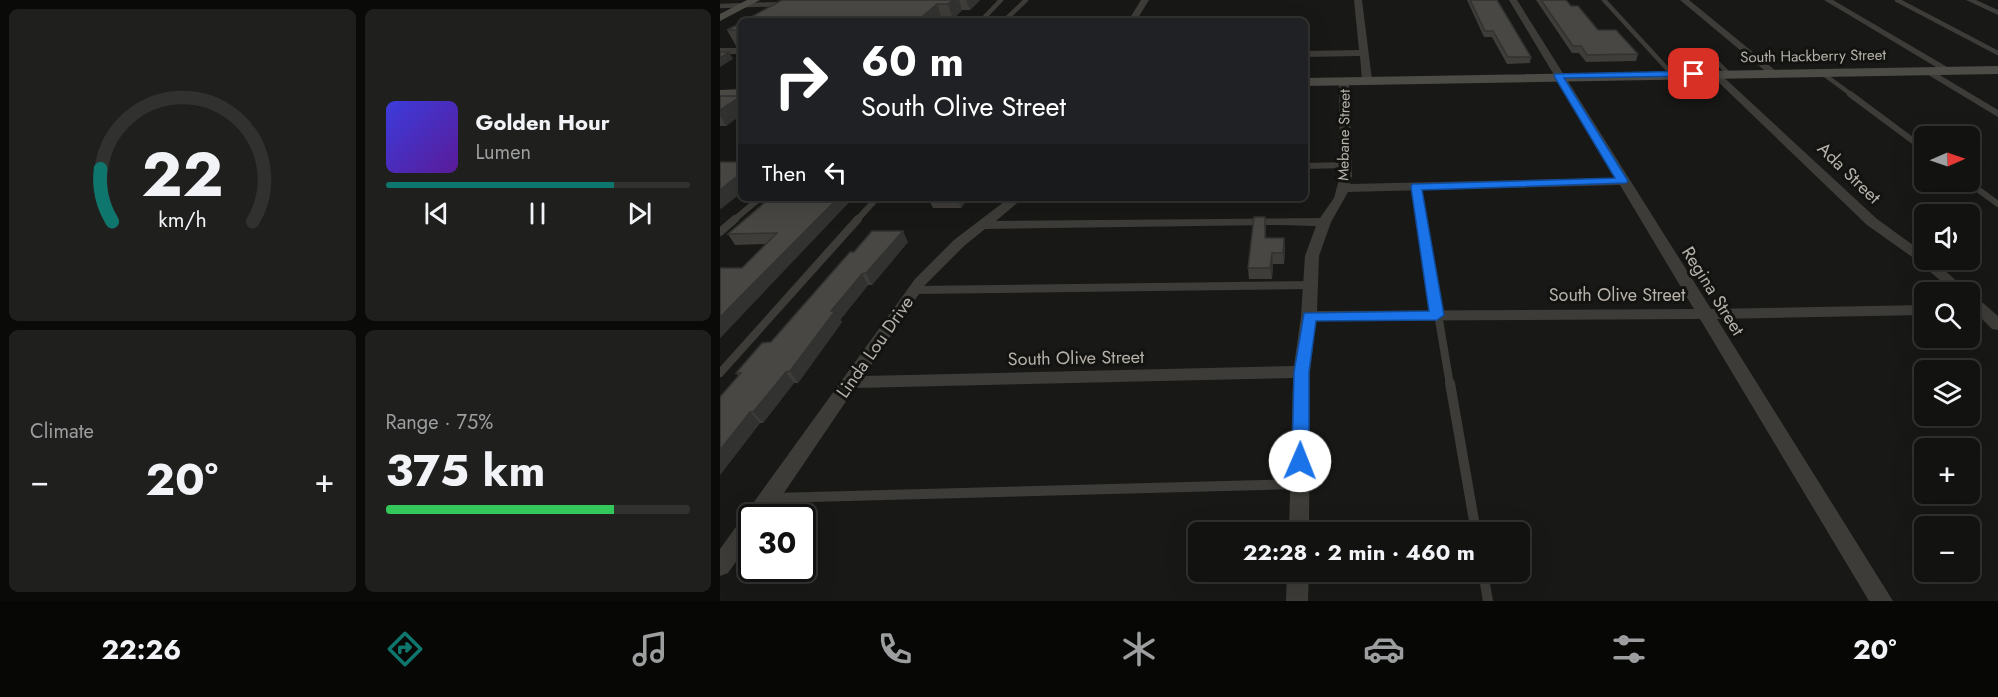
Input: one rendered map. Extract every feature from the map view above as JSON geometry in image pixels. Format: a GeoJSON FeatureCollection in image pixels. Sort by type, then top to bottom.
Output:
{"type":"FeatureCollection","features":[{"type":"Feature","properties":{"kind":"main road"},"geometry":{"type":"LineString","coordinates":[[720,18],[751,2]]}},
{"type":"Feature","properties":{"kind":"main road","name":"South Hackberry Street"},"geometry":{"type":"LineString","coordinates":[[1308,82],[1998,70]]}},
{"type":"Feature","properties":{"kind":"main road"},"geometry":{"type":"LineString","coordinates":[[720,94],[738,93]]}},
{"type":"Feature","properties":{"kind":"street"},"geometry":{"type":"LineString","coordinates":[[1134,18],[1145,0]]}},
{"type":"Feature","properties":{"kind":"street","name":"Mebane Street"},"geometry":{"type":"LineString","coordinates":[[1358,0],[1367,80]]}},
{"type":"Feature","properties":{"kind":"street","name":"Regina Street"},"geometry":{"type":"LineString","coordinates":[[1512,0],[1882,601]]}},
{"type":"Feature","properties":{"kind":"street"},"geometry":{"type":"LineString","coordinates":[[1684,0],[1773,73]]}},
{"type":"Feature","properties":{"kind":"street"},"geometry":{"type":"LineString","coordinates":[[1828,0],[1949,71]]}},
{"type":"Feature","properties":{"kind":"street"},"geometry":{"type":"LineString","coordinates":[[1970,0],[1998,13]]}},
{"type":"Feature","properties":{"kind":"street"},"geometry":{"type":"LineString","coordinates":[[720,51],[738,51]]}},
{"type":"Feature","properties":{"kind":"street"},"geometry":{"type":"LineString","coordinates":[[1308,54],[1364,53]]}},
{"type":"Feature","properties":{"kind":"street"},"geometry":{"type":"LineString","coordinates":[[1928,71],[1998,114]]}},
{"type":"Feature","properties":{"kind":"street","name":"Ada Street"},"geometry":{"type":"LineString","coordinates":[[1722,74],[1872,222],[1920,256],[1950,282]]}},
{"type":"Feature","properties":{"kind":"street","name":"Mebane Street"},"geometry":{"type":"LineString","coordinates":[[1324,222],[1335,207],[1343,188],[1346,165],[1344,81]]}},
{"type":"Feature","properties":{"kind":"street"},"geometry":{"type":"LineString","coordinates":[[1343,188],[1622,181]]}},
{"type":"Feature","properties":{"kind":"street","name":"Linda Lou Drive"},"geometry":{"type":"LineString","coordinates":[[765,504],[915,290],[939,261],[1013,201]]}},
{"type":"Feature","properties":{"kind":"street"},"geometry":{"type":"LineString","coordinates":[[984,225],[1279,220],[1324,222],[1312,256],[1309,316],[1302,372],[1299,522]]}},
{"type":"Feature","properties":{"kind":"street","name":"South Olive Street"},"geometry":{"type":"LineString","coordinates":[[1309,316],[1914,310]]}},
{"type":"Feature","properties":{"kind":"street"},"geometry":{"type":"LineString","coordinates":[[1980,311],[1998,325]]}},
{"type":"Feature","properties":{"kind":"street","name":"South Olive Street"},"geometry":{"type":"LineString","coordinates":[[851,382],[1302,372]]}},
{"type":"Feature","properties":{"kind":"street"},"geometry":{"type":"LineString","coordinates":[[720,566],[738,541]]}},
{"type":"Feature","properties":{"kind":"street"},"geometry":{"type":"LineString","coordinates":[[1297,601],[1298,582]]}},
{"type":"Feature","properties":{"kind":"lane"},"geometry":{"type":"LineString","coordinates":[[720,6],[751,2],[783,4],[794,0]]}},
{"type":"Feature","properties":{"kind":"lane"},"geometry":{"type":"LineString","coordinates":[[984,18],[1001,0]]}},
{"type":"Feature","properties":{"kind":"lane"},"geometry":{"type":"LineString","coordinates":[[1007,18],[1026,0]]}},
{"type":"Feature","properties":{"kind":"lane"},"geometry":{"type":"LineString","coordinates":[[1604,0],[1672,74]]}},
{"type":"Feature","properties":{"kind":"lane"},"geometry":{"type":"LineString","coordinates":[[1897,0],[1998,53]]}},
{"type":"Feature","properties":{"kind":"lane"},"geometry":{"type":"LineString","coordinates":[[1711,56],[1722,74]]}},
{"type":"Feature","properties":{"kind":"lane"},"geometry":{"type":"LineString","coordinates":[[1822,73],[1914,142]]}},
{"type":"Feature","properties":{"kind":"lane"},"geometry":{"type":"LineString","coordinates":[[1308,166],[1346,165]]}},
{"type":"Feature","properties":{"kind":"lane"},"geometry":{"type":"LineString","coordinates":[[1416,187],[1474,522]]}},
{"type":"Feature","properties":{"kind":"lane"},"geometry":{"type":"LineString","coordinates":[[1980,191],[1998,204]]}},
{"type":"Feature","properties":{"kind":"lane"},"geometry":{"type":"LineString","coordinates":[[720,232],[756,201]]}},
{"type":"Feature","properties":{"kind":"lane"},"geometry":{"type":"LineString","coordinates":[[720,373],[874,201]]}},
{"type":"Feature","properties":{"kind":"lane"},"geometry":{"type":"LineString","coordinates":[[915,290],[1311,285]]}},
{"type":"Feature","properties":{"kind":"lane"},"geometry":{"type":"LineString","coordinates":[[769,498],[1300,484]]}},
{"type":"Feature","properties":{"kind":"lane"},"geometry":{"type":"LineString","coordinates":[[1485,582],[1488,601]]}},
{"type":"Feature","properties":{"kind":"building"},"geometry":{"type":"Polygon","coordinates":[[[782,0],[953,0],[948,4],[937,4],[921,18],[749,18],[782,0]]]}},
{"type":"Feature","properties":{"kind":"building"},"geometry":{"type":"Polygon","coordinates":[[[1470,0],[1497,0],[1531,57],[1508,57],[1493,31],[1485,31],[1470,0]]]}},
{"type":"Feature","properties":{"kind":"building"},"geometry":{"type":"Polygon","coordinates":[[[1541,0],[1566,0],[1571,6],[1578,6],[1598,30],[1616,30],[1638,54],[1587,55],[1581,46],[1573,46],[1541,0]]]}},
{"type":"Feature","properties":{"kind":"building"},"geometry":{"type":"Polygon","coordinates":[[[738,24],[738,30],[727,30],[738,24]]]}},
{"type":"Feature","properties":{"kind":"building"},"geometry":{"type":"Polygon","coordinates":[[[720,52],[729,52],[720,58],[720,52]]]}},
{"type":"Feature","properties":{"kind":"building"},"geometry":{"type":"Polygon","coordinates":[[[720,96],[738,96],[738,98],[720,110],[720,96]]]}},
{"type":"Feature","properties":{"kind":"building"},"geometry":{"type":"Polygon","coordinates":[[[720,162],[738,162],[738,175],[720,190],[720,162]]]}},
{"type":"Feature","properties":{"kind":"building"},"geometry":{"type":"Polygon","coordinates":[[[766,201],[835,201],[720,317],[720,268],[742,268],[777,233],[728,234],[766,201]]]}},
{"type":"Feature","properties":{"kind":"building"},"geometry":{"type":"Polygon","coordinates":[[[1254,217],[1265,217],[1265,238],[1284,238],[1283,253],[1272,253],[1270,268],[1248,268],[1254,217]]]}},
{"type":"Feature","properties":{"kind":"building"},"geometry":{"type":"Polygon","coordinates":[[[872,231],[903,231],[831,311],[835,311],[790,371],[786,372],[753,412],[750,412],[720,450],[720,397],[741,373],[736,373],[762,343],[771,342],[850,252],[854,252],[872,231]]]}},
{"type":"Feature","properties":{"kind":"route"},"geometry":{"type":"LineString","coordinates":[[1300,461],[1302,372],[1309,316],[1437,315],[1416,187],[1622,181],[1558,76],[1694,74]]}}]}
